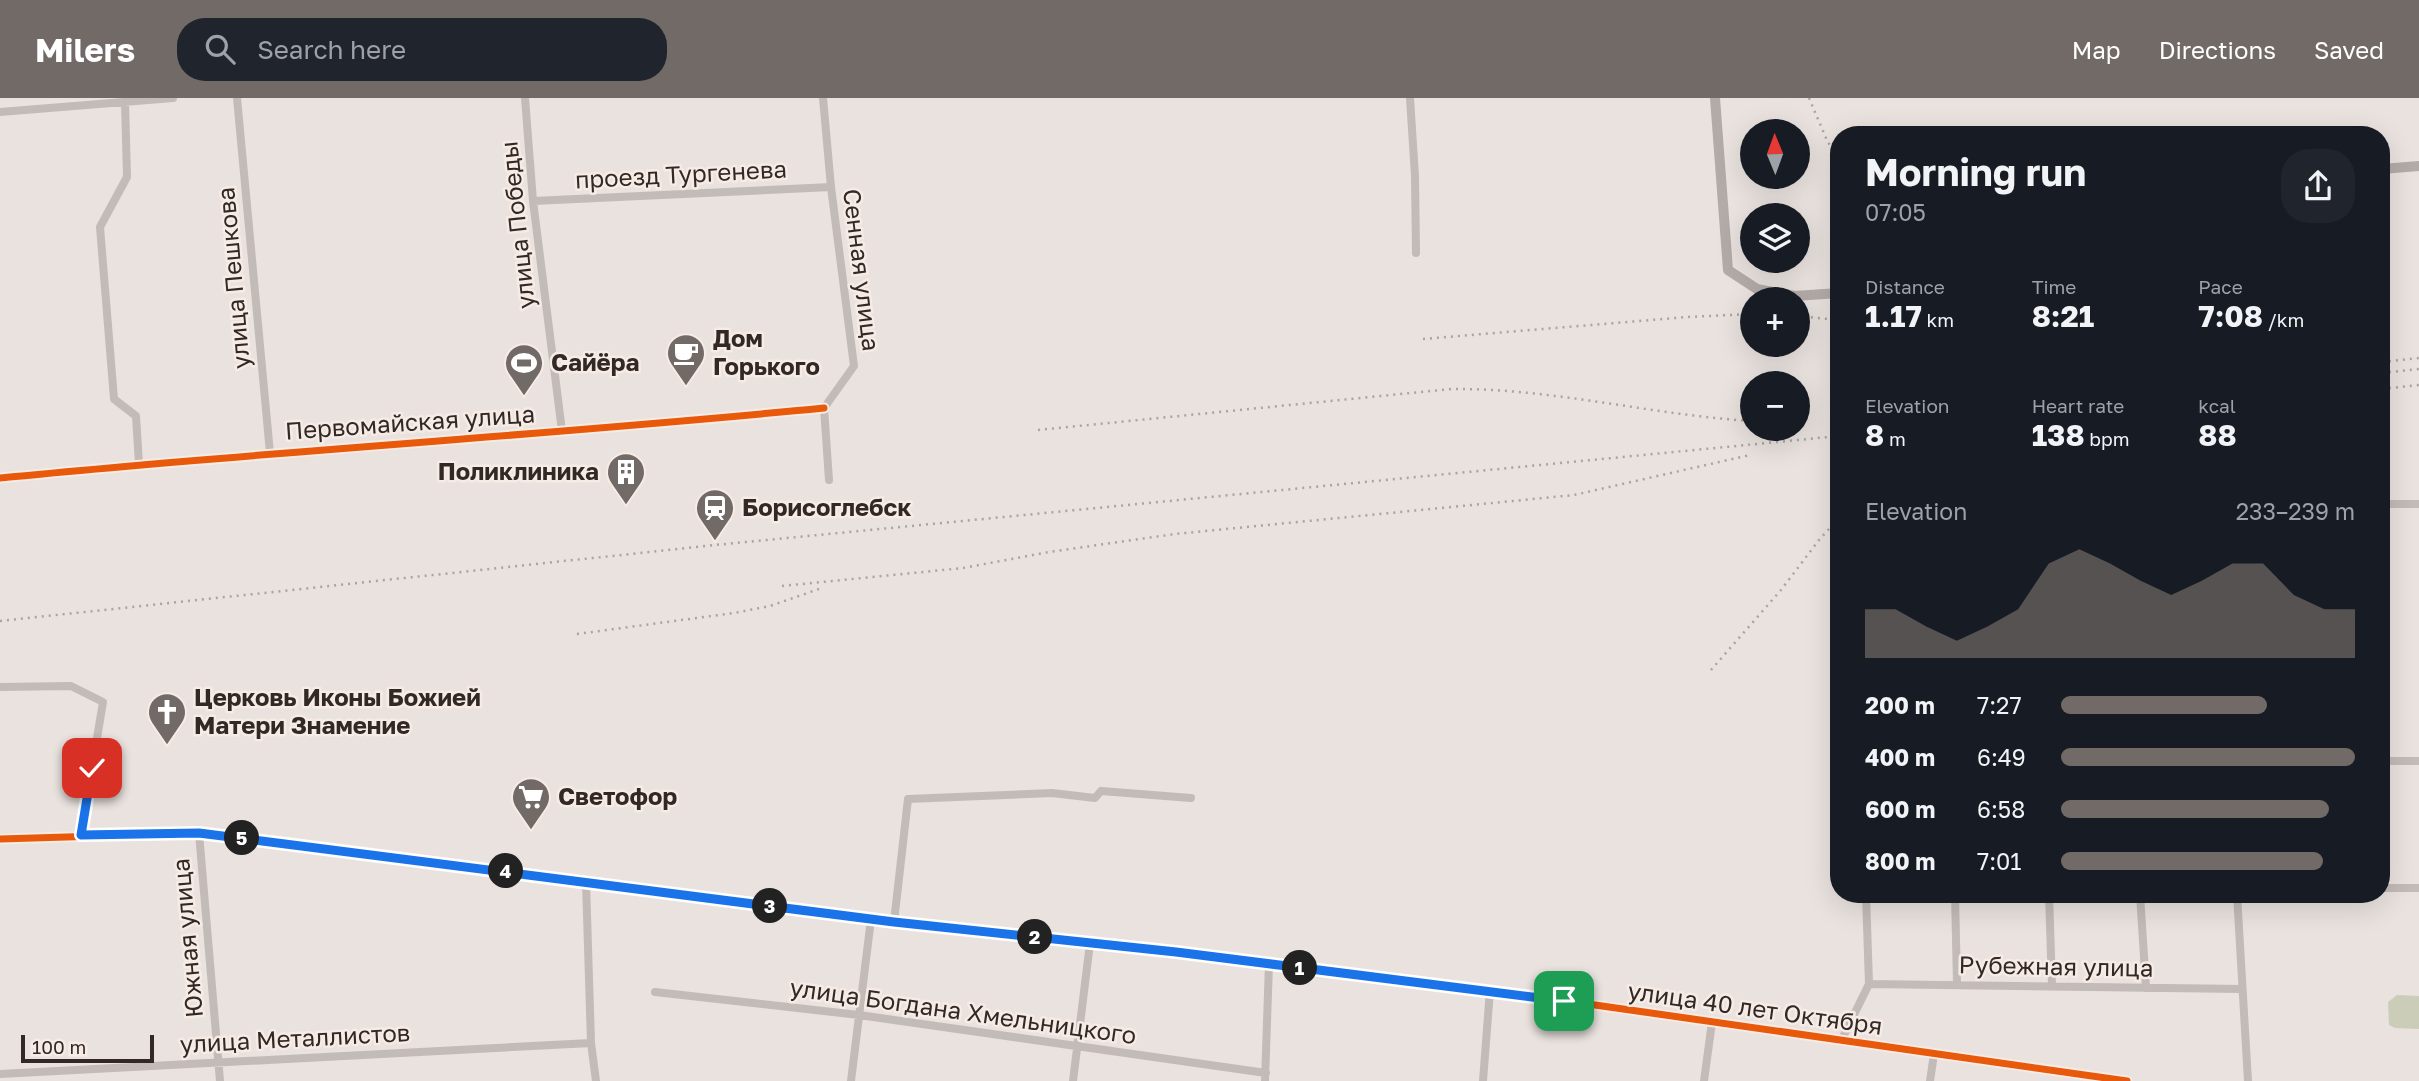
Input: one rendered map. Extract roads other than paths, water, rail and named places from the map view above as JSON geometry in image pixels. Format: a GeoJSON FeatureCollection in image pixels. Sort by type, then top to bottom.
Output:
{"type":"FeatureCollection","features":[{"type":"Feature","properties":{"kind":"street"},"geometry":{"type":"LineString","coordinates":[[0,112],[173,98]]}},
{"type":"Feature","properties":{"kind":"street","name":"улица Пешкова"},"geometry":{"type":"LineString","coordinates":[[237,98],[270,453]]}},
{"type":"Feature","properties":{"kind":"street","name":"улица Победы"},"geometry":{"type":"LineString","coordinates":[[525,98],[533,201],[562,431]]}},
{"type":"Feature","properties":{"kind":"street","name":"Сенная улица"},"geometry":{"type":"LineString","coordinates":[[823,98],[831,187],[854,366],[824,408]]}},
{"type":"Feature","properties":{"kind":"street"},"geometry":{"type":"LineString","coordinates":[[1410,98],[1416,253]]}},
{"type":"Feature","properties":{"kind":"street"},"geometry":{"type":"LineString","coordinates":[[1715,98],[1728,270],[1757,289],[1795,296],[1830,294]]}},
{"type":"Feature","properties":{"kind":"street"},"geometry":{"type":"LineString","coordinates":[[125,102],[127,177],[100,227],[114,399],[136,416],[139,464]]}},
{"type":"Feature","properties":{"kind":"street"},"geometry":{"type":"LineString","coordinates":[[2390,168],[2419,166]]}},
{"type":"Feature","properties":{"kind":"street","name":"проезд Тургенева"},"geometry":{"type":"LineString","coordinates":[[533,201],[831,187]]}},
{"type":"Feature","properties":{"kind":"street"},"geometry":{"type":"LineString","coordinates":[[824,408],[829,480]]}},
{"type":"Feature","properties":{"kind":"street","name":"Первомайская улица"},"geometry":{"type":"LineString","coordinates":[[0,478],[139,464],[824,408]]}},
{"type":"Feature","properties":{"kind":"street"},"geometry":{"type":"LineString","coordinates":[[2390,504],[2419,504]]}},
{"type":"Feature","properties":{"kind":"street"},"geometry":{"type":"LineString","coordinates":[[0,687],[71,686],[103,702],[81,835]]}},
{"type":"Feature","properties":{"kind":"street"},"geometry":{"type":"LineString","coordinates":[[2390,761],[2419,761]]}},
{"type":"Feature","properties":{"kind":"street"},"geometry":{"type":"LineString","coordinates":[[894,922],[908,799],[1052,793],[1095,798],[1101,792],[1191,798]]}},
{"type":"Feature","properties":{"kind":"street","name":"улица 40 лет Октября"},"geometry":{"type":"LineString","coordinates":[[0,839],[199,833],[894,922],[1490,990],[2127,1081]]}},
{"type":"Feature","properties":{"kind":"street","name":"Южная улица"},"geometry":{"type":"LineString","coordinates":[[199,833],[220,1081]]}},
{"type":"Feature","properties":{"kind":"street"},"geometry":{"type":"LineString","coordinates":[[586,882],[591,1043],[596,1081]]}},
{"type":"Feature","properties":{"kind":"street"},"geometry":{"type":"LineString","coordinates":[[2390,888],[2419,888]]}},
{"type":"Feature","properties":{"kind":"street"},"geometry":{"type":"LineString","coordinates":[[1841,1041],[1869,984],[1866,903]]}},
{"type":"Feature","properties":{"kind":"street"},"geometry":{"type":"LineString","coordinates":[[1955,903],[1957,984]]}},
{"type":"Feature","properties":{"kind":"street"},"geometry":{"type":"LineString","coordinates":[[2049,903],[2052,986]]}},
{"type":"Feature","properties":{"kind":"street"},"geometry":{"type":"LineString","coordinates":[[2141,903],[2146,988]]}},
{"type":"Feature","properties":{"kind":"street"},"geometry":{"type":"LineString","coordinates":[[2237,903],[2248,1081]]}},
{"type":"Feature","properties":{"kind":"street"},"geometry":{"type":"LineString","coordinates":[[851,1081],[871,919]]}},
{"type":"Feature","properties":{"kind":"street"},"geometry":{"type":"LineString","coordinates":[[1073,1081],[1090,943]]}},
{"type":"Feature","properties":{"kind":"street"},"geometry":{"type":"LineString","coordinates":[[1266,1077],[1269,964]]}},
{"type":"Feature","properties":{"kind":"street","name":"Рубежная улица"},"geometry":{"type":"LineString","coordinates":[[1869,984],[2242,989]]}},
{"type":"Feature","properties":{"kind":"street"},"geometry":{"type":"LineString","coordinates":[[1483,1081],[1490,990]]}},
{"type":"Feature","properties":{"kind":"street","name":"улица Богдана Хмельницкого"},"geometry":{"type":"LineString","coordinates":[[655,992],[859,1015],[1266,1077]]}},
{"type":"Feature","properties":{"kind":"street"},"geometry":{"type":"LineString","coordinates":[[1704,1081],[1712,1022]]}},
{"type":"Feature","properties":{"kind":"street","name":"улица Металлистов"},"geometry":{"type":"LineString","coordinates":[[0,1074],[591,1043]]}},
{"type":"Feature","properties":{"kind":"street"},"geometry":{"type":"LineString","coordinates":[[1930,1081],[1934,1054]]}},
{"type":"Feature","properties":{"kind":"railway"},"geometry":{"type":"LineString","coordinates":[[1809,98],[1830,146]]}},
{"type":"Feature","properties":{"kind":"railway"},"geometry":{"type":"LineString","coordinates":[[1423,339],[1740,315]]}},
{"type":"Feature","properties":{"kind":"railway"},"geometry":{"type":"LineString","coordinates":[[1810,317],[1830,319]]}},
{"type":"Feature","properties":{"kind":"railway"},"geometry":{"type":"LineString","coordinates":[[2390,361],[2419,358]]}},
{"type":"Feature","properties":{"kind":"railway"},"geometry":{"type":"LineString","coordinates":[[2390,372],[2419,369]]}},
{"type":"Feature","properties":{"kind":"railway"},"geometry":{"type":"LineString","coordinates":[[2390,388],[2419,385]]}},
{"type":"Feature","properties":{"kind":"railway"},"geometry":{"type":"LineString","coordinates":[[1038,430],[1451,389],[1527,393],[1740,420]]}},
{"type":"Feature","properties":{"kind":"railway"},"geometry":{"type":"LineString","coordinates":[[0,621],[715,545],[1830,437]]}},
{"type":"Feature","properties":{"kind":"railway"},"geometry":{"type":"LineString","coordinates":[[782,586],[963,568],[1049,552],[1175,534],[1574,495],[1750,455]]}},
{"type":"Feature","properties":{"kind":"railway"},"geometry":{"type":"LineString","coordinates":[[1711,670],[1781,590],[1830,528]]}},
{"type":"Feature","properties":{"kind":"railway"},"geometry":{"type":"LineString","coordinates":[[577,634],[734,613],[770,606],[819,589]]}},
{"type":"Feature","properties":{"kind":"place","name":"Дом Горького"},"geometry":{"type":"Point","coordinates":[686,387]}},
{"type":"Feature","properties":{"kind":"place","name":"Сайёра"},"geometry":{"type":"Point","coordinates":[524,397]}},
{"type":"Feature","properties":{"kind":"place","name":"Поликлиника"},"geometry":{"type":"Point","coordinates":[626,506]}},
{"type":"Feature","properties":{"kind":"place","name":"Борисоглебск"},"geometry":{"type":"Point","coordinates":[715,542]}},
{"type":"Feature","properties":{"kind":"place","name":"Церковь Иконы Божией Матери Знамение"},"geometry":{"type":"Point","coordinates":[167,746]}},
{"type":"Feature","properties":{"kind":"place","name":"Светофор"},"geometry":{"type":"Point","coordinates":[531,831]}}]}
